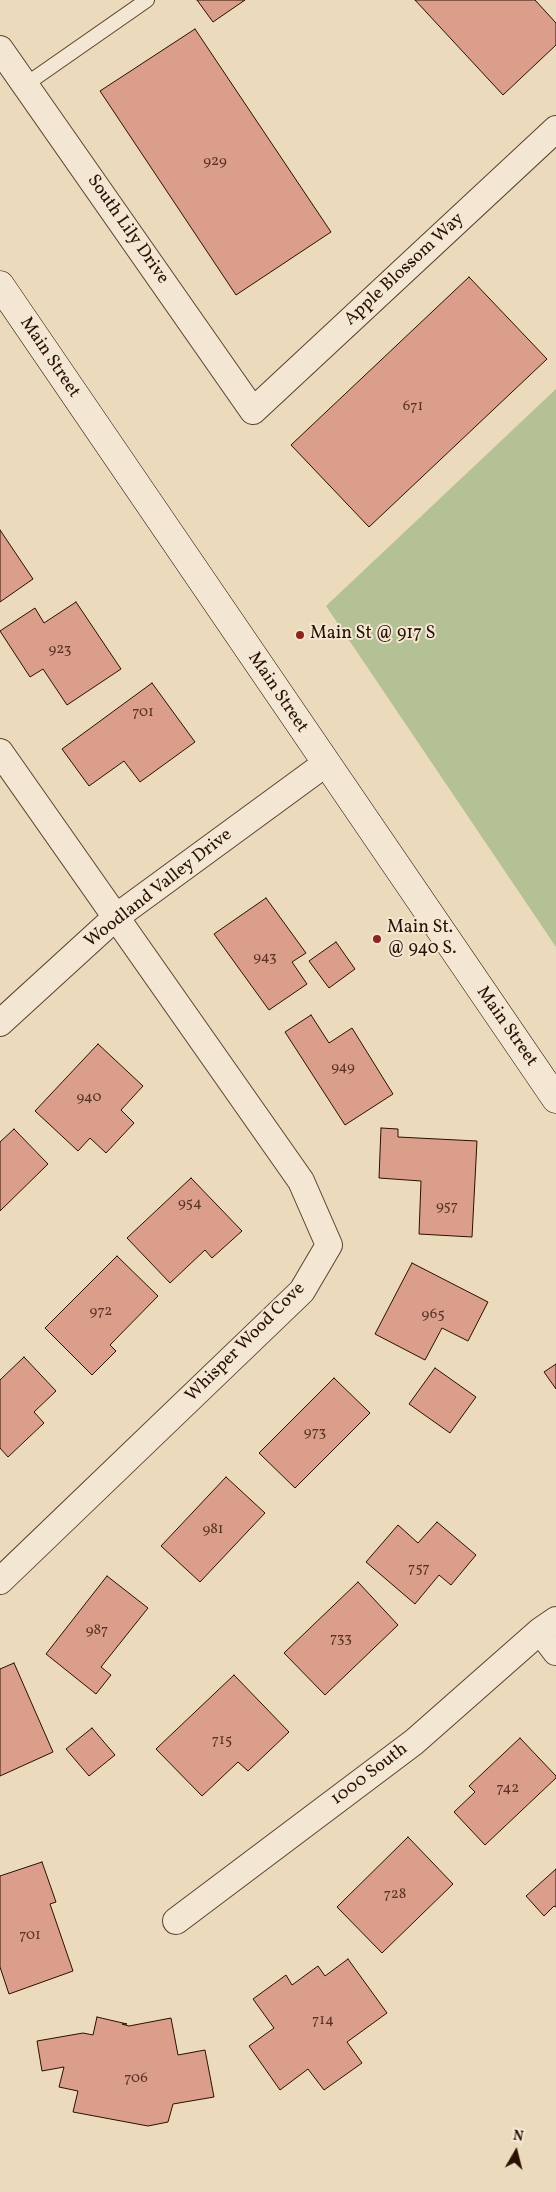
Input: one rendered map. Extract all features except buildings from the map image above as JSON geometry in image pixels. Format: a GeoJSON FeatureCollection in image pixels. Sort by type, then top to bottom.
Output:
{"type":"FeatureCollection","features":[{"type":"Feature","properties":{"kind":"main road","name":"Main Street"},"geometry":{"type":"LineString","coordinates":[[0,285],[556,1100]]}},
{"type":"Feature","properties":{"kind":"street","name":"South Lily Drive"},"geometry":{"type":"LineString","coordinates":[[0,49],[253,411]]}},
{"type":"Feature","properties":{"kind":"street","name":"Apple Blossom Way"},"geometry":{"type":"LineString","coordinates":[[253,411],[556,129]]}},
{"type":"Feature","properties":{"kind":"street"},"geometry":{"type":"LineString","coordinates":[[0,752],[116,918]]}},
{"type":"Feature","properties":{"kind":"street","name":"Woodland Valley Drive"},"geometry":{"type":"LineString","coordinates":[[0,1024],[116,918],[325,764]]}},
{"type":"Feature","properties":{"kind":"street","name":"Whisper Wood Cove"},"geometry":{"type":"LineString","coordinates":[[0,1581],[302,1292],[329,1245],[301,1180],[116,918]]}},
{"type":"Feature","properties":{"kind":"street"},"geometry":{"type":"LineString","coordinates":[[548,1626],[556,1652]]}},
{"type":"Feature","properties":{"kind":"street","name":"1000 South"},"geometry":{"type":"LineString","coordinates":[[176,1921],[414,1742],[548,1626]]}},
{"type":"Feature","properties":{"kind":"lane"},"geometry":{"type":"LineString","coordinates":[[26,85],[147,0]]}},
{"type":"Feature","properties":{"kind":"green space"},"geometry":{"type":"Polygon","coordinates":[[[556,389],[556,947],[326,606],[556,389]]]}},
{"type":"Feature","properties":{"kind":"place","name":"Main St @ 917 S"},"geometry":{"type":"Point","coordinates":[300,635]}},
{"type":"Feature","properties":{"kind":"place","name":"Main St. @ 940 S."},"geometry":{"type":"Point","coordinates":[377,939]}}]}
